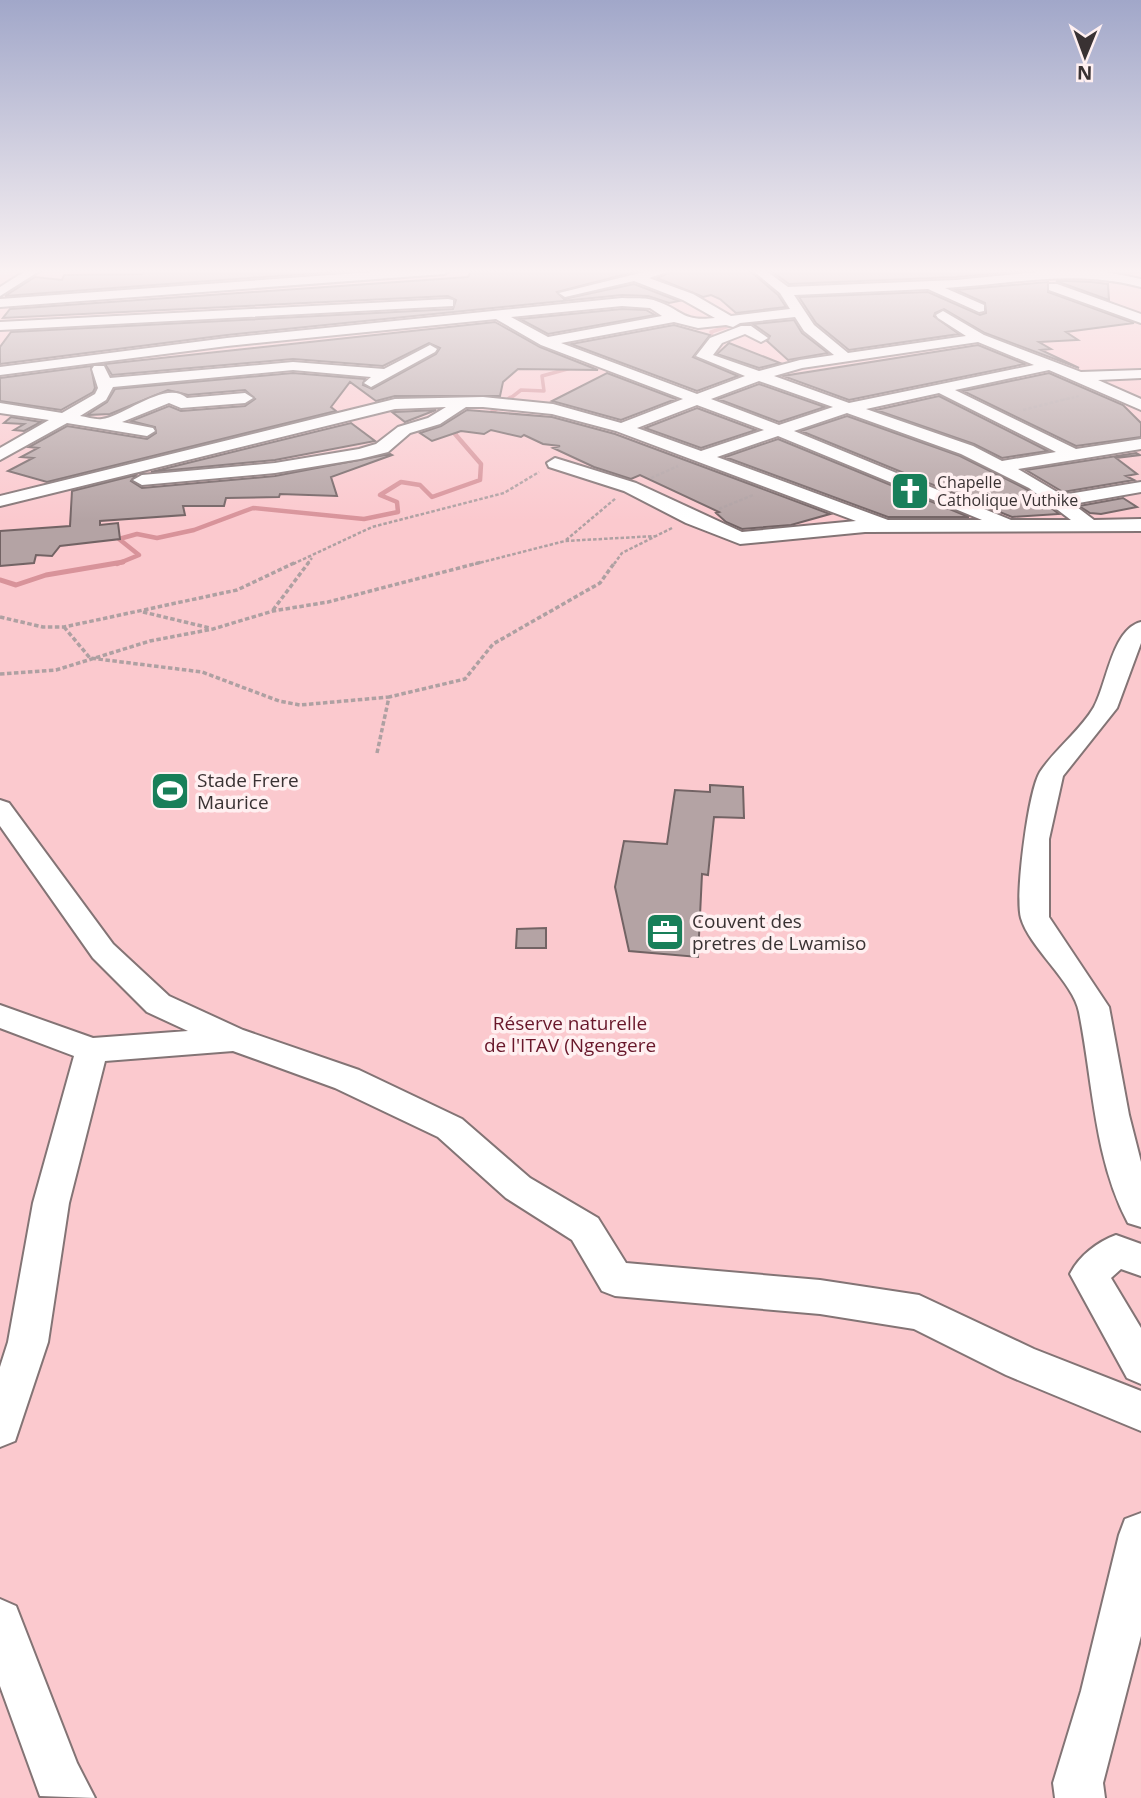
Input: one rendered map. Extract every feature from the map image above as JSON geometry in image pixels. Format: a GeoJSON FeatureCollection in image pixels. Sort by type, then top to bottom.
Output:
{"type":"FeatureCollection","features":[{"type":"Feature","properties":{"kind":"street"},"geometry":{"type":"LineString","coordinates":[[33,354],[37,366]]}},
{"type":"Feature","properties":{"kind":"street"},"geometry":{"type":"LineString","coordinates":[[0,370],[133,354]]}},
{"type":"Feature","properties":{"kind":"street"},"geometry":{"type":"LineString","coordinates":[[232,354],[247,403],[270,433]]}},
{"type":"Feature","properties":{"kind":"street"},"geometry":{"type":"LineString","coordinates":[[422,354],[371,383],[442,399],[451,396],[473,400],[471,402]]}},
{"type":"Feature","properties":{"kind":"street"},"geometry":{"type":"LineString","coordinates":[[580,354],[778,430],[1010,525]]}},
{"type":"Feature","properties":{"kind":"street"},"geometry":{"type":"LineString","coordinates":[[706,354],[703,356],[755,377],[924,433],[1002,466],[1061,500],[1087,523]]}},
{"type":"Feature","properties":{"kind":"street"},"geometry":{"type":"LineString","coordinates":[[841,354],[845,357]]}},
{"type":"Feature","properties":{"kind":"street"},"geometry":{"type":"LineString","coordinates":[[622,428],[755,377],[867,354]]}},
{"type":"Feature","properties":{"kind":"street"},"geometry":{"type":"LineString","coordinates":[[1018,354],[1141,405]]}},
{"type":"Feature","properties":{"kind":"street"},"geometry":{"type":"LineString","coordinates":[[0,454],[101,397],[106,383],[93,359]]}},
{"type":"Feature","properties":{"kind":"street"},"geometry":{"type":"LineString","coordinates":[[106,383],[310,366],[387,374]]}},
{"type":"Feature","properties":{"kind":"street"},"geometry":{"type":"LineString","coordinates":[[698,458],[846,408],[1048,366]]}},
{"type":"Feature","properties":{"kind":"street"},"geometry":{"type":"LineString","coordinates":[[1079,377],[1141,374]]}},
{"type":"Feature","properties":{"kind":"street"},"geometry":{"type":"LineString","coordinates":[[938,387],[1072,454]]}},
{"type":"Feature","properties":{"kind":"street"},"geometry":{"type":"LineString","coordinates":[[107,424],[141,405],[164,398],[179,398],[181,402],[247,403]]}},
{"type":"Feature","properties":{"kind":"street"},"geometry":{"type":"LineString","coordinates":[[67,485],[275,468],[360,454],[382,448],[404,430],[434,421],[471,402]]}},
{"type":"Feature","properties":{"kind":"street"},"geometry":{"type":"LineString","coordinates":[[0,501],[270,433],[339,420],[394,404],[471,402],[509,404],[577,414],[622,428],[889,527]]}},
{"type":"Feature","properties":{"kind":"street"},"geometry":{"type":"LineString","coordinates":[[126,427],[247,403]]}},
{"type":"Feature","properties":{"kind":"street"},"geometry":{"type":"LineString","coordinates":[[0,408],[147,430]]}},
{"type":"Feature","properties":{"kind":"street"},"geometry":{"type":"LineString","coordinates":[[1002,466],[1072,454],[1137,448]]}},
{"type":"Feature","properties":{"kind":"street"},"geometry":{"type":"LineString","coordinates":[[555,463],[630,487],[693,519],[740,537],[865,526],[1087,523],[1141,525]]}},
{"type":"Feature","properties":{"kind":"street"},"geometry":{"type":"LineString","coordinates":[[1061,500],[1141,487]]}},
{"type":"Feature","properties":{"kind":"street"},"geometry":{"type":"LineString","coordinates":[[1119,524],[1141,534]]}},
{"type":"Feature","properties":{"kind":"street"},"geometry":{"type":"LineString","coordinates":[[1141,628],[1127,647],[1105,708],[1051,775],[1036,839],[1035,918],[1094,1007],[1112,1115],[1132,1196],[1141,1212]]}},
{"type":"Feature","properties":{"kind":"street"},"geometry":{"type":"LineString","coordinates":[[0,808],[103,951],[159,1004],[234,1039],[347,1079],[450,1128],[518,1188],[585,1229],[615,1279],[820,1297],[919,1312],[1020,1362],[1141,1411]]}},
{"type":"Feature","properties":{"kind":"street"},"geometry":{"type":"LineString","coordinates":[[0,1016],[92,1050],[234,1039]]}},
{"type":"Feature","properties":{"kind":"street"},"geometry":{"type":"LineString","coordinates":[[0,1427],[28,1342],[51,1203],[92,1050]]}},
{"type":"Feature","properties":{"kind":"street"},"geometry":{"type":"LineString","coordinates":[[1141,1260],[1116,1251],[1089,1274],[1141,1365]]}},
{"type":"Feature","properties":{"kind":"street"},"geometry":{"type":"LineString","coordinates":[[1080,1798],[1078,1783],[1105,1691],[1141,1535]]}},
{"type":"Feature","properties":{"kind":"street"},"geometry":{"type":"LineString","coordinates":[[0,1622],[58,1778],[70,1798]]}},
{"type":"Feature","properties":{"kind":"path"},"geometry":{"type":"LineString","coordinates":[[998,417],[1107,389]]}},
{"type":"Feature","properties":{"kind":"path"},"geometry":{"type":"LineString","coordinates":[[0,617],[43,627],[64,627],[237,590],[312,558],[372,527],[504,493],[555,463]]}},
{"type":"Feature","properties":{"kind":"path"},"geometry":{"type":"LineString","coordinates":[[64,627],[90,658],[149,663],[220,676],[255,694],[290,704],[338,703],[389,696],[465,679],[493,645],[600,583],[622,553],[693,519],[776,486]]}},
{"type":"Feature","properties":{"kind":"path"},"geometry":{"type":"LineString","coordinates":[[0,674],[56,670],[149,641],[213,629],[273,611],[328,602],[565,541],[656,536]]}},
{"type":"Feature","properties":{"kind":"path"},"geometry":{"type":"LineString","coordinates":[[273,611],[312,558]]}},
{"type":"Feature","properties":{"kind":"path"},"geometry":{"type":"LineString","coordinates":[[139,611],[213,629]]}},
{"type":"Feature","properties":{"kind":"path"},"geometry":{"type":"LineString","coordinates":[[377,753],[389,696]]}},
{"type":"Feature","properties":{"kind":"green space","name":"Réserve naturelle de l'ITAV (Ngengere"},"geometry":{"type":"Polygon","coordinates":[[[0,354],[1141,354],[1141,1798],[0,1798],[0,354]]]}},
{"type":"Feature","properties":{"kind":"building"},"geometry":{"type":"Polygon","coordinates":[[[0,354],[79,354],[0,364],[0,354]]]}},
{"type":"Feature","properties":{"kind":"building"},"geometry":{"type":"Polygon","coordinates":[[[199,354],[407,354],[383,366],[293,359],[112,375],[105,364],[199,354]]]}},
{"type":"Feature","properties":{"kind":"building"},"geometry":{"type":"Polygon","coordinates":[[[436,354],[557,354],[598,370],[518,369],[503,382],[500,396],[395,396],[376,401],[350,382],[331,407],[336,411],[47,482],[8,471],[33,458],[21,457],[38,448],[29,447],[67,426],[147,439],[156,433],[155,427],[131,421],[169,406],[181,411],[245,406],[255,399],[245,390],[188,395],[168,390],[110,414],[87,415],[107,402],[115,389],[293,373],[365,379],[363,385],[372,389],[436,354]]]}},
{"type":"Feature","properties":{"kind":"building"},"geometry":{"type":"Polygon","coordinates":[[[598,354],[695,354],[693,357],[738,376],[697,391],[598,354]]]}},
{"type":"Feature","properties":{"kind":"building"},"geometry":{"type":"Polygon","coordinates":[[[717,354],[757,354],[780,363],[759,368],[717,354]]]}},
{"type":"Feature","properties":{"kind":"building"},"geometry":{"type":"Polygon","coordinates":[[[781,354],[823,354],[788,360],[781,354]]]}},
{"type":"Feature","properties":{"kind":"building"},"geometry":{"type":"Polygon","coordinates":[[[922,354],[1000,354],[1025,364],[849,400],[783,376],[922,354]]]}},
{"type":"Feature","properties":{"kind":"building"},"geometry":{"type":"Polygon","coordinates":[[[1041,354],[1049,354],[1079,368],[1041,354]]]}},
{"type":"Feature","properties":{"kind":"building"},"geometry":{"type":"Polygon","coordinates":[[[91,366],[95,388],[93,392],[61,410],[0,401],[0,378],[91,366]]]}},
{"type":"Feature","properties":{"kind":"building"},"geometry":{"type":"Polygon","coordinates":[[[607,373],[676,399],[621,420],[552,401],[607,373]]]}},
{"type":"Feature","properties":{"kind":"building"},"geometry":{"type":"Polygon","coordinates":[[[1049,373],[1123,405],[1141,423],[1141,437],[1076,446],[963,391],[1049,373]]]}},
{"type":"Feature","properties":{"kind":"building"},"geometry":{"type":"Polygon","coordinates":[[[759,384],[825,407],[779,422],[718,399],[759,384]]]}},
{"type":"Feature","properties":{"kind":"building"},"geometry":{"type":"Polygon","coordinates":[[[939,396],[1048,451],[1002,458],[974,444],[876,410],[939,396]]]}},
{"type":"Feature","properties":{"kind":"building"},"geometry":{"type":"Polygon","coordinates":[[[697,408],[756,430],[701,448],[645,428],[697,408]]]}},
{"type":"Feature","properties":{"kind":"building"},"geometry":{"type":"Polygon","coordinates":[[[436,410],[405,422],[392,412],[395,412],[436,410]]]}},
{"type":"Feature","properties":{"kind":"building"},"geometry":{"type":"Polygon","coordinates":[[[467,410],[552,417],[615,434],[830,514],[791,525],[742,529],[726,522],[716,513],[719,512],[640,475],[631,479],[594,467],[553,448],[560,446],[543,444],[524,435],[521,437],[491,430],[484,434],[461,431],[432,441],[420,433],[441,426],[467,410]]]}},
{"type":"Feature","properties":{"kind":"building"},"geometry":{"type":"Polygon","coordinates":[[[847,416],[960,456],[1028,490],[1059,514],[1012,517],[801,431],[847,416]]]}},
{"type":"Feature","properties":{"kind":"building"},"geometry":{"type":"Polygon","coordinates":[[[11,417],[41,422],[24,431],[14,430],[24,424],[4,423],[11,417]]]}},
{"type":"Feature","properties":{"kind":"building"},"geometry":{"type":"Polygon","coordinates":[[[351,423],[375,441],[275,460],[151,472],[351,423]]]}},
{"type":"Feature","properties":{"kind":"building"},"geometry":{"type":"Polygon","coordinates":[[[778,439],[969,517],[888,517],[725,457],[778,439]]]}},
{"type":"Feature","properties":{"kind":"building"},"geometry":{"type":"Polygon","coordinates":[[[1136,453],[1140,455],[1116,458],[1137,474],[1126,476],[1134,480],[1063,492],[1026,470],[1136,453]]]}},
{"type":"Feature","properties":{"kind":"building"},"geometry":{"type":"Polygon","coordinates":[[[392,455],[331,477],[337,496],[280,494],[279,497],[226,498],[224,506],[183,506],[185,515],[100,521],[100,525],[118,523],[120,539],[60,546],[52,556],[36,555],[34,563],[0,566],[0,531],[70,526],[72,491],[136,475],[131,481],[142,488],[275,476],[392,455]]]}},
{"type":"Feature","properties":{"kind":"building"},"geometry":{"type":"Polygon","coordinates":[[[1123,498],[1137,507],[1101,514],[1090,513],[1079,506],[1123,498]]]}},
{"type":"Feature","properties":{"kind":"building"},"geometry":{"type":"Polygon","coordinates":[[[710,785],[743,787],[744,818],[714,817],[708,875],[702,874],[698,957],[629,951],[615,887],[624,841],[667,844],[675,790],[710,792],[710,785]]]}},
{"type":"Feature","properties":{"kind":"building"},"geometry":{"type":"Polygon","coordinates":[[[546,928],[546,948],[516,948],[517,929],[546,928]]]}},
{"type":"Feature","properties":{"kind":"waterway"},"geometry":{"type":"LineString","coordinates":[[508,400],[521,390],[544,391],[542,376],[571,368],[631,362]]}},
{"type":"Feature","properties":{"kind":"waterway"},"geometry":{"type":"LineString","coordinates":[[487,416],[510,398]]}},
{"type":"Feature","properties":{"kind":"waterway"},"geometry":{"type":"LineString","coordinates":[[121,562],[139,555],[119,539],[137,534],[157,538],[194,530],[253,508],[364,519],[398,512],[397,502],[380,495],[401,482],[420,485],[432,497],[480,480],[481,464],[455,434],[460,426]]}},
{"type":"Feature","properties":{"kind":"waterway"},"geometry":{"type":"LineString","coordinates":[[0,580],[16,585],[46,575],[121,562]]}},
{"type":"Feature","properties":{"kind":"waterway"},"geometry":{"type":"LineString","coordinates":[[117,564],[121,562]]}},
{"type":"Feature","properties":{"kind":"place","name":"Chapelle Catholique Vuthike"},"geometry":{"type":"Point","coordinates":[910,491]}},
{"type":"Feature","properties":{"kind":"place","name":"Stade Frere Maurice"},"geometry":{"type":"Point","coordinates":[170,791]}},
{"type":"Feature","properties":{"kind":"place","name":"Couvent des pretres de Lwamiso"},"geometry":{"type":"Point","coordinates":[665,932]}}]}
